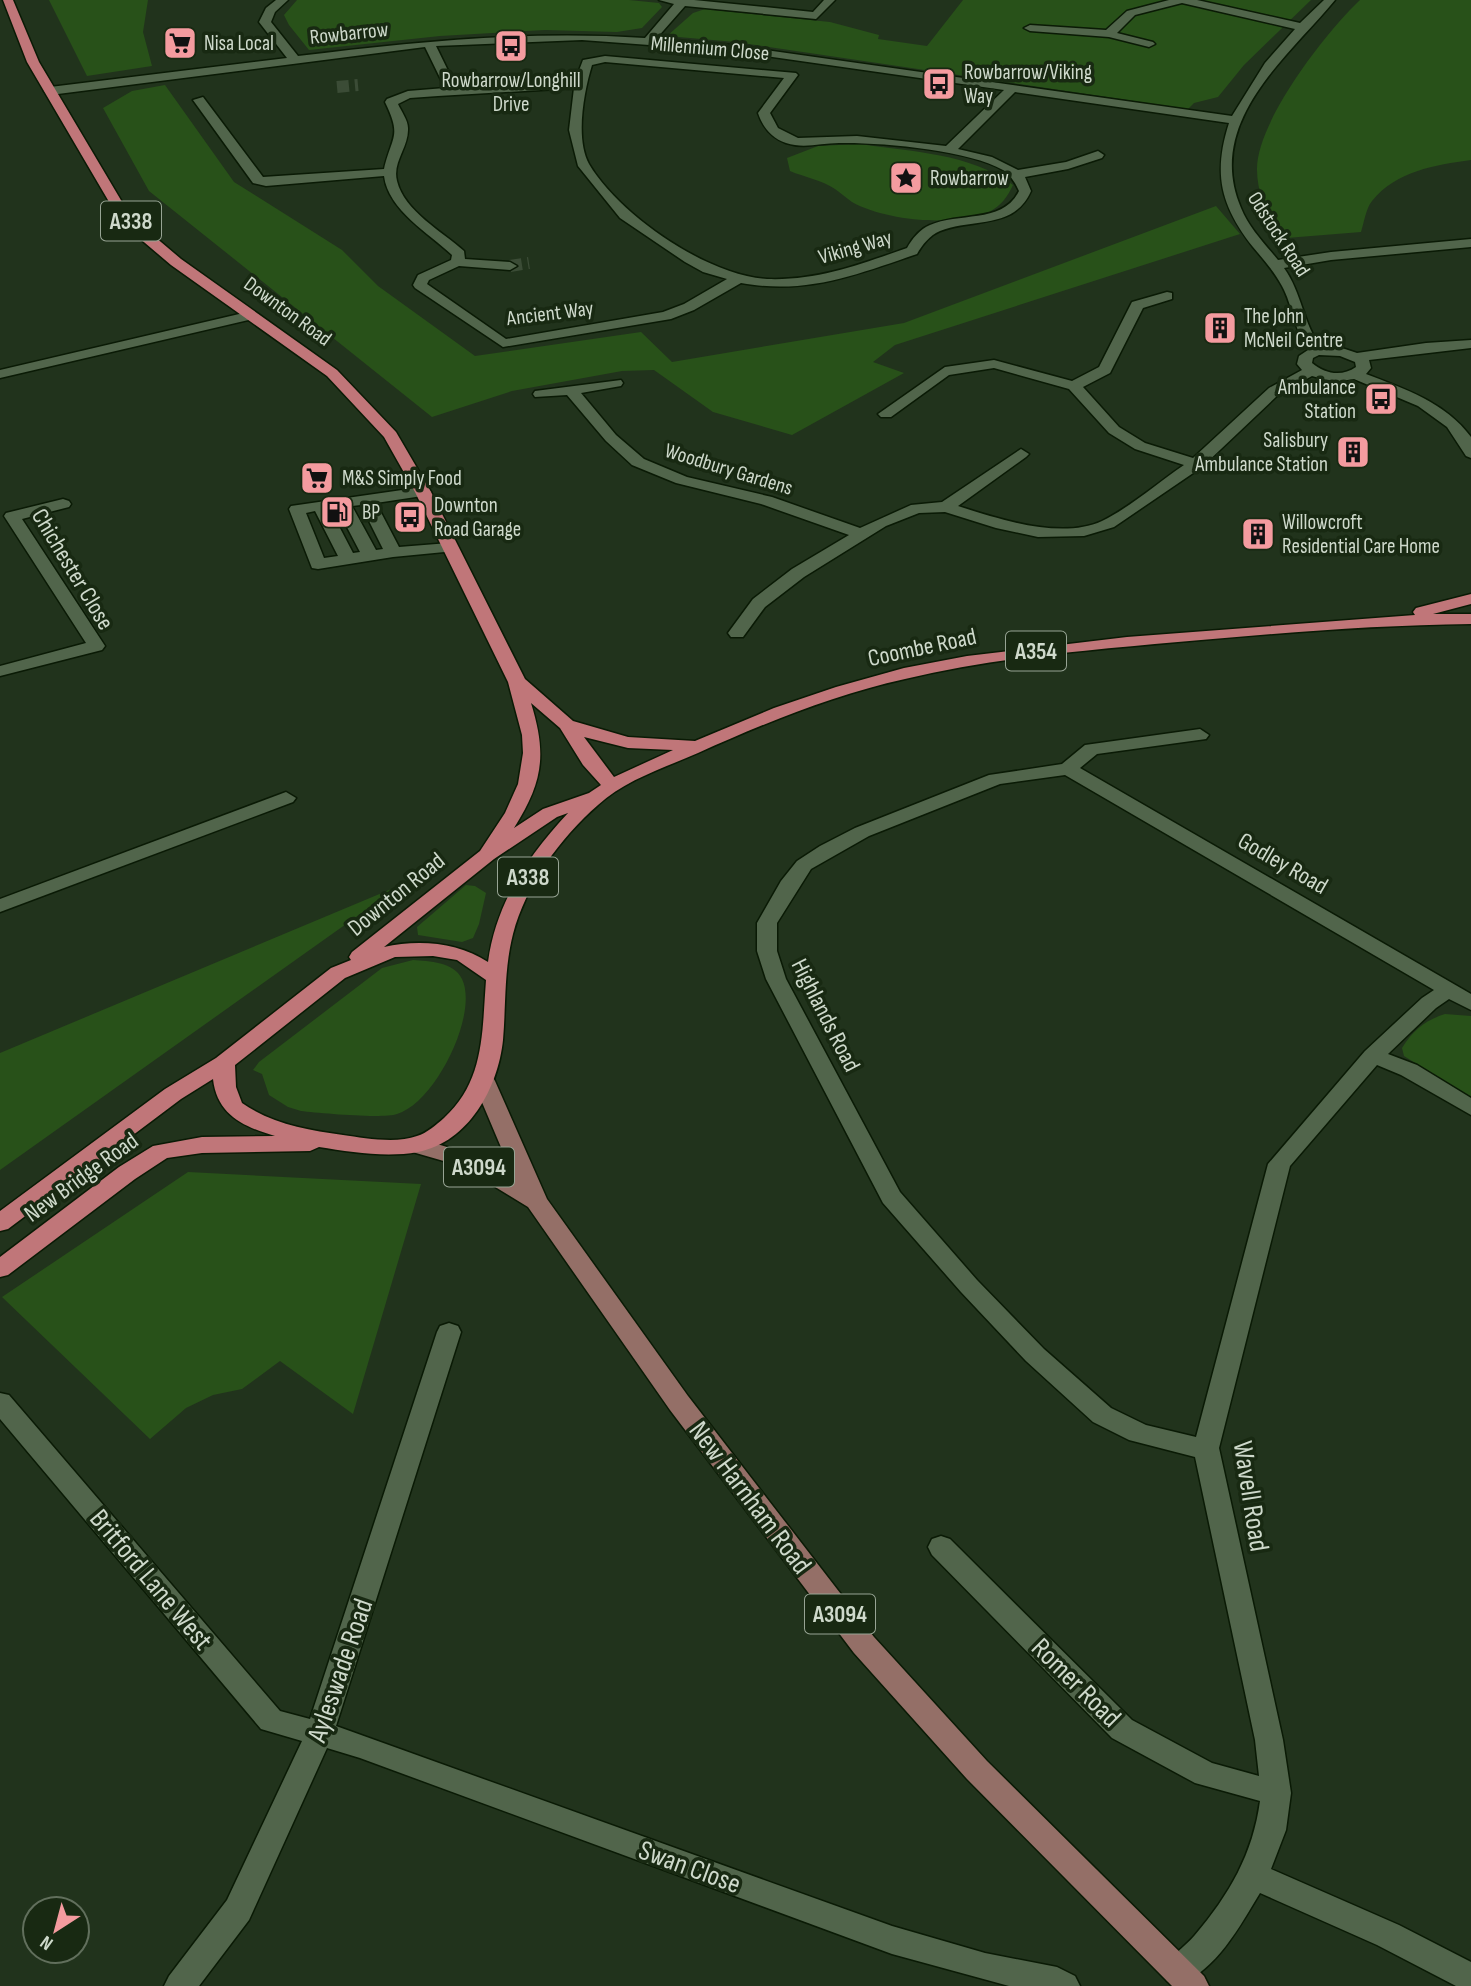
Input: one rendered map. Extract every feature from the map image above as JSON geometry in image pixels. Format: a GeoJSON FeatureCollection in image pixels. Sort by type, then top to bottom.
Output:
{"type":"FeatureCollection","features":[{"type":"Feature","properties":{"kind":"highway","name":"Downton Road"},"geometry":{"type":"LineString","coordinates":[[8,0],[16,27],[50,91],[120,209],[143,234],[176,262],[348,387],[391,435],[517,682],[530,732],[534,758],[531,778],[526,792],[487,855]]}},
{"type":"Feature","properties":{"kind":"highway","name":"Coombe Road"},"geometry":{"type":"LineString","coordinates":[[1386,620],[1471,599]]}},
{"type":"Feature","properties":{"kind":"highway","name":"Coombe Road"},"geometry":{"type":"LineString","coordinates":[[605,791],[700,745],[837,693],[935,667],[1076,647],[1386,620],[1471,619]]}},
{"type":"Feature","properties":{"kind":"highway","name":"Downton Road"},"geometry":{"type":"LineString","coordinates":[[338,974],[487,855],[550,813],[605,791],[567,725],[517,682]]}},
{"type":"Feature","properties":{"kind":"highway"},"geometry":{"type":"LineString","coordinates":[[567,725],[603,739],[623,743],[700,745]]}},
{"type":"Feature","properties":{"kind":"highway","name":"A338"},"geometry":{"type":"LineString","coordinates":[[417,1146],[461,1116],[484,1081],[494,1043],[496,977],[502,936],[515,898],[535,866],[605,791]]}},
{"type":"Feature","properties":{"kind":"highway","name":"A338"},"geometry":{"type":"LineString","coordinates":[[223,1063],[338,974],[379,955],[395,951],[433,950],[463,955],[496,977]]}},
{"type":"Feature","properties":{"kind":"highway"},"geometry":{"type":"LineString","coordinates":[[223,1063],[229,1100],[248,1118],[263,1126],[327,1142],[417,1146]]}},
{"type":"Feature","properties":{"kind":"highway","name":"New Bridge Road"},"geometry":{"type":"LineString","coordinates":[[0,1223],[173,1094],[223,1063]]}},
{"type":"Feature","properties":{"kind":"highway","name":"New Bridge Road"},"geometry":{"type":"LineString","coordinates":[[0,1269],[127,1173],[161,1152],[202,1145],[267,1146],[327,1142]]}},
{"type":"Feature","properties":{"kind":"main road","name":"A3094"},"geometry":{"type":"LineString","coordinates":[[484,1081],[536,1201]]}},
{"type":"Feature","properties":{"kind":"main road","name":"A3094"},"geometry":{"type":"LineString","coordinates":[[417,1146],[470,1161],[536,1201]]}},
{"type":"Feature","properties":{"kind":"main road","name":"New Harnham Road"},"geometry":{"type":"LineString","coordinates":[[536,1201],[679,1403],[864,1645],[977,1770],[1185,1979]]}},
{"type":"Feature","properties":{"kind":"street"},"geometry":{"type":"LineString","coordinates":[[283,0],[270,10],[265,22],[293,58]]}},
{"type":"Feature","properties":{"kind":"street"},"geometry":{"type":"LineString","coordinates":[[664,0],[816,16],[830,0]]}},
{"type":"Feature","properties":{"kind":"street"},"geometry":{"type":"LineString","coordinates":[[1109,34],[1131,13],[1182,0],[1303,27]]}},
{"type":"Feature","properties":{"kind":"street","name":"Odstock Road"},"geometry":{"type":"LineString","coordinates":[[1317,351],[1304,331],[1297,304],[1275,265],[1241,220],[1228,190],[1227,148],[1236,120],[1266,71],[1330,0]]}},
{"type":"Feature","properties":{"kind":"street"},"geometry":{"type":"LineString","coordinates":[[649,40],[682,2]]}},
{"type":"Feature","properties":{"kind":"street"},"geometry":{"type":"LineString","coordinates":[[1030,28],[1109,34],[1149,44]]}},
{"type":"Feature","properties":{"kind":"street","name":"Rowbarrow"},"geometry":{"type":"LineString","coordinates":[[50,91],[293,58],[429,43],[544,37],[649,40],[730,48],[1236,120]]}},
{"type":"Feature","properties":{"kind":"street"},"geometry":{"type":"LineString","coordinates":[[429,43],[452,91]]}},
{"type":"Feature","properties":{"kind":"street","name":"Millennium Close"},"geometry":{"type":"LineString","coordinates":[[587,62],[605,59],[677,63],[792,75],[764,113],[768,126],[780,136],[796,142],[864,139],[949,150]]}},
{"type":"Feature","properties":{"kind":"street","name":"Viking Way"},"geometry":{"type":"LineString","coordinates":[[587,62],[580,84],[575,130],[582,163],[625,215],[708,269],[739,278],[766,283],[812,281],[833,278],[891,260],[912,251],[918,240],[933,228],[993,217],[1019,204],[1025,191],[1018,174]]}},
{"type":"Feature","properties":{"kind":"street"},"geometry":{"type":"LineString","coordinates":[[510,266],[457,262],[459,254],[446,240],[420,222],[400,199],[389,172],[402,128],[391,102],[408,95],[580,84]]}},
{"type":"Feature","properties":{"kind":"street"},"geometry":{"type":"LineString","coordinates":[[949,150],[1014,87]]}},
{"type":"Feature","properties":{"kind":"street"},"geometry":{"type":"LineString","coordinates":[[199,100],[258,180],[266,182],[389,172]]}},
{"type":"Feature","properties":{"kind":"street"},"geometry":{"type":"LineString","coordinates":[[949,150],[997,163],[1018,174],[1068,165],[1098,155]]}},
{"type":"Feature","properties":{"kind":"street"},"geometry":{"type":"LineString","coordinates":[[1275,265],[1331,256],[1471,243]]}},
{"type":"Feature","properties":{"kind":"street","name":"Ancient Way"},"geometry":{"type":"LineString","coordinates":[[457,262],[423,278],[420,285],[503,343],[666,316],[689,307],[739,278]]}},
{"type":"Feature","properties":{"kind":"street"},"geometry":{"type":"LineString","coordinates":[[1074,386],[1105,370],[1137,305],[1167,296]]}},
{"type":"Feature","properties":{"kind":"street"},"geometry":{"type":"LineString","coordinates":[[0,374],[252,316]]}},
{"type":"Feature","properties":{"kind":"street"},"geometry":{"type":"LineString","coordinates":[[1471,344],[1357,356],[1342,352],[1317,351],[1304,360],[1307,368],[1312,371],[1329,376],[1356,375],[1416,399],[1461,435],[1471,453]]}},
{"type":"Feature","properties":{"kind":"street"},"geometry":{"type":"LineString","coordinates":[[1356,375],[1362,372],[1365,364],[1357,356]]}},
{"type":"Feature","properties":{"kind":"street"},"geometry":{"type":"LineString","coordinates":[[886,414],[945,371],[994,364],[1074,386],[1114,430],[1140,446],[1196,464]]}},
{"type":"Feature","properties":{"kind":"street"},"geometry":{"type":"LineString","coordinates":[[737,633],[759,603],[798,573],[880,523],[917,508],[946,507],[1002,525],[1038,532],[1084,531],[1108,524],[1196,464],[1274,391],[1296,377],[1312,371]]}},
{"type":"Feature","properties":{"kind":"street"},"geometry":{"type":"LineString","coordinates":[[540,394],[616,383]]}},
{"type":"Feature","properties":{"kind":"street","name":"Woodbury Gardens"},"geometry":{"type":"LineString","coordinates":[[571,390],[611,438],[638,462],[692,484],[733,490],[862,534]]}},
{"type":"Feature","properties":{"kind":"street"},"geometry":{"type":"LineString","coordinates":[[946,507],[1021,454]]}},
{"type":"Feature","properties":{"kind":"street"},"geometry":{"type":"LineString","coordinates":[[422,492],[297,509],[321,569],[347,558],[449,548]]}},
{"type":"Feature","properties":{"kind":"street"},"geometry":{"type":"LineString","coordinates":[[366,499],[393,552]]}},
{"type":"Feature","properties":{"kind":"street"},"geometry":{"type":"LineString","coordinates":[[342,502],[370,555]]}},
{"type":"Feature","properties":{"kind":"street","name":"Chichester Close"},"geometry":{"type":"LineString","coordinates":[[0,671],[96,646],[12,516],[63,504]]}},
{"type":"Feature","properties":{"kind":"street"},"geometry":{"type":"LineString","coordinates":[[320,506],[347,558]]}},
{"type":"Feature","properties":{"kind":"street","name":"Highlands Road"},"geometry":{"type":"LineString","coordinates":[[1200,735],[1092,749],[1068,769],[996,779],[862,832],[804,865],[779,899],[767,923],[766,951],[776,979],[891,1197],[899,1207],[1035,1355],[1102,1415],[1138,1433],[1180,1445],[1206,1448]]}},
{"type":"Feature","properties":{"kind":"street","name":"Godley Road"},"geometry":{"type":"LineString","coordinates":[[1068,769],[1471,1003]]}},
{"type":"Feature","properties":{"kind":"street"},"geometry":{"type":"LineString","coordinates":[[0,906],[286,797]]}},
{"type":"Feature","properties":{"kind":"street","name":"Wavell Road"},"geometry":{"type":"LineString","coordinates":[[1185,1979],[1254,1876],[1271,1830],[1276,1793],[1269,1740],[1206,1448],[1279,1164],[1373,1056],[1429,1003],[1449,990]]}},
{"type":"Feature","properties":{"kind":"street"},"geometry":{"type":"LineString","coordinates":[[1373,1056],[1409,1070],[1471,1108]]}},
{"type":"Feature","properties":{"kind":"street","name":"Ayleswade Road"},"geometry":{"type":"LineString","coordinates":[[180,1986],[238,1910],[319,1734],[449,1332]]}},
{"type":"Feature","properties":{"kind":"street","name":"Britford Lane West"},"geometry":{"type":"LineString","coordinates":[[0,1402],[271,1720],[319,1734]]}},
{"type":"Feature","properties":{"kind":"street","name":"Romer Road"},"geometry":{"type":"LineString","coordinates":[[942,1547],[1122,1729],[1205,1774],[1276,1793]]}},
{"type":"Feature","properties":{"kind":"street","name":"Swan Close"},"geometry":{"type":"LineString","coordinates":[[319,1734],[362,1746],[892,1940],[985,1967],[1057,1980],[1064,1986]]}},
{"type":"Feature","properties":{"kind":"street"},"geometry":{"type":"LineString","coordinates":[[1254,1876],[1388,1935],[1471,1978]]}},
{"type":"Feature","properties":{"kind":"green space"},"geometry":{"type":"Polygon","coordinates":[[[49,0],[148,0],[143,32],[152,66],[87,76],[49,0]]]}},
{"type":"Feature","properties":{"kind":"green space"},"geometry":{"type":"Polygon","coordinates":[[[297,0],[629,0],[659,3],[662,7],[642,28],[617,32],[545,30],[440,36],[309,50],[284,15],[297,0]]]}},
{"type":"Feature","properties":{"kind":"green space"},"geometry":{"type":"Polygon","coordinates":[[[963,0],[1311,0],[1244,65],[1218,97],[1194,103],[1188,109],[735,42],[667,36],[693,13],[705,9],[830,22],[879,35],[878,39],[927,46],[963,0]]]}},
{"type":"Feature","properties":{"kind":"green space"},"geometry":{"type":"Polygon","coordinates":[[[1360,0],[1471,0],[1471,160],[1430,167],[1393,183],[1370,204],[1361,232],[1274,239],[1259,187],[1257,170],[1260,150],[1268,128],[1295,79],[1329,33],[1360,0]]]}},
{"type":"Feature","properties":{"kind":"green space"},"geometry":{"type":"Polygon","coordinates":[[[165,85],[234,182],[342,250],[378,286],[475,356],[641,332],[672,362],[904,323],[1216,206],[1240,234],[895,345],[873,362],[904,373],[792,435],[713,412],[654,370],[622,371],[512,391],[432,417],[149,191],[103,108],[132,91],[165,85]]]}},
{"type":"Feature","properties":{"kind":"green space","name":"Rowbarrow"},"geometry":{"type":"Polygon","coordinates":[[[860,144],[959,160],[996,174],[1013,185],[1004,200],[989,212],[957,219],[920,220],[883,214],[866,208],[852,202],[830,186],[790,171],[787,158],[818,146],[860,144]]]}},
{"type":"Feature","properties":{"kind":"green space"},"geometry":{"type":"Polygon","coordinates":[[[401,885],[0,1170],[0,1053],[401,885]]]}},
{"type":"Feature","properties":{"kind":"green space"},"geometry":{"type":"Polygon","coordinates":[[[466,885],[475,886],[486,893],[473,938],[462,942],[418,935],[417,927],[466,885]]]}},
{"type":"Feature","properties":{"kind":"green space"},"geometry":{"type":"Polygon","coordinates":[[[413,960],[453,969],[462,979],[466,994],[459,1034],[439,1076],[426,1093],[397,1114],[378,1116],[301,1111],[288,1107],[269,1095],[262,1074],[253,1070],[259,1062],[382,968],[413,960]]]}},
{"type":"Feature","properties":{"kind":"green space"},"geometry":{"type":"Polygon","coordinates":[[[1445,1014],[1471,1016],[1471,1098],[1404,1056],[1402,1048],[1415,1031],[1445,1014]]]}},
{"type":"Feature","properties":{"kind":"green space"},"geometry":{"type":"Polygon","coordinates":[[[188,1172],[421,1184],[353,1414],[280,1361],[242,1389],[213,1395],[186,1408],[150,1439],[2,1297],[188,1172]]]}},
{"type":"Feature","properties":{"kind":"tunnel"},"geometry":{"type":"LineString","coordinates":[[337,87],[358,85]]}},
{"type":"Feature","properties":{"kind":"tunnel"},"geometry":{"type":"LineString","coordinates":[[510,266],[529,263]]}},
{"type":"Feature","properties":{"kind":"place","name":"Nisa Local"},"geometry":{"type":"Point","coordinates":[180,43]}},
{"type":"Feature","properties":{"kind":"place","name":"Rowbarrow/Longhill Drive"},"geometry":{"type":"Point","coordinates":[511,46]}},
{"type":"Feature","properties":{"kind":"place","name":"Rowbarrow/Viking Way"},"geometry":{"type":"Point","coordinates":[939,84]}},
{"type":"Feature","properties":{"kind":"place","name":"Rowbarrow"},"geometry":{"type":"Point","coordinates":[906,178]}},
{"type":"Feature","properties":{"kind":"place","name":"The John McNeil Centre"},"geometry":{"type":"Point","coordinates":[1220,328]}},
{"type":"Feature","properties":{"kind":"place","name":"Ambulance Station"},"geometry":{"type":"Point","coordinates":[1381,399]}},
{"type":"Feature","properties":{"kind":"place","name":"Salisbury Ambulance Station"},"geometry":{"type":"Point","coordinates":[1353,452]}},
{"type":"Feature","properties":{"kind":"place","name":"M&S Simply Food"},"geometry":{"type":"Point","coordinates":[317,478]}},
{"type":"Feature","properties":{"kind":"place","name":"BP"},"geometry":{"type":"Point","coordinates":[337,512]}},
{"type":"Feature","properties":{"kind":"place","name":"Downton Road Garage"},"geometry":{"type":"Point","coordinates":[410,517]}},
{"type":"Feature","properties":{"kind":"place","name":"Willowcroft Residential Care Home"},"geometry":{"type":"Point","coordinates":[1258,534]}}]}
